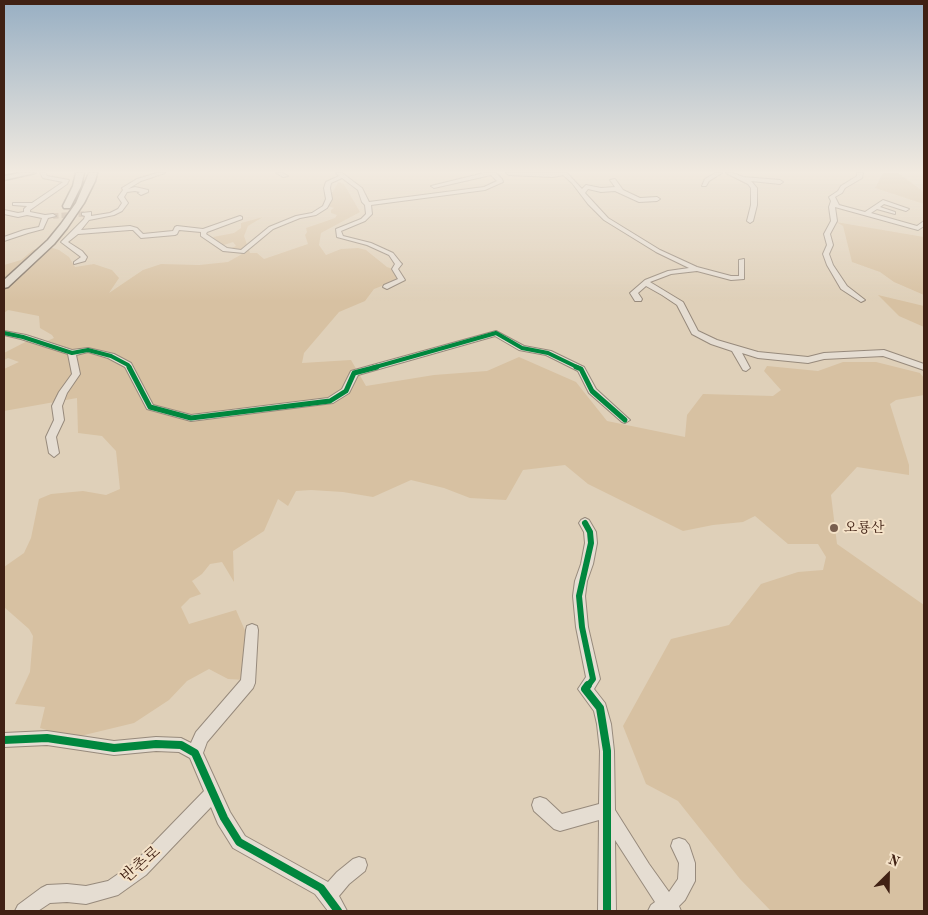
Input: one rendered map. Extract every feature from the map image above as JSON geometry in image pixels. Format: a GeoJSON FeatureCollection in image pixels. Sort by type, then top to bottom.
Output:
{"type":"FeatureCollection","features":[{"type":"Feature","properties":{"kind":"highway"},"geometry":{"type":"LineString","coordinates":[[40,247],[60,216]]}},
{"type":"Feature","properties":{"kind":"highway"},"geometry":{"type":"LineString","coordinates":[[4,280],[40,247],[66,216]]}},
{"type":"Feature","properties":{"kind":"highway"},"geometry":{"type":"LineString","coordinates":[[51,242],[71,216]]}},
{"type":"Feature","properties":{"kind":"highway"},"geometry":{"type":"LineString","coordinates":[[4,285],[68,226],[75,216]]}},
{"type":"Feature","properties":{"kind":"street"},"geometry":{"type":"LineString","coordinates":[[42,216],[54,216]]}},
{"type":"Feature","properties":{"kind":"street"},"geometry":{"type":"LineString","coordinates":[[76,263],[85,259],[82,254],[64,242],[76,232],[85,216],[89,216]]}},
{"type":"Feature","properties":{"kind":"street"},"geometry":{"type":"LineString","coordinates":[[204,231],[203,235],[225,250],[242,252],[271,228],[303,216]]}},
{"type":"Feature","properties":{"kind":"street"},"geometry":{"type":"LineString","coordinates":[[367,216],[363,220],[338,230],[342,238],[368,244],[391,254],[399,264],[395,269],[402,280],[387,287]]}},
{"type":"Feature","properties":{"kind":"street"},"geometry":{"type":"LineString","coordinates":[[603,216],[628,234],[696,267],[732,278],[742,278],[742,260]]}},
{"type":"Feature","properties":{"kind":"street"},"geometry":{"type":"LineString","coordinates":[[750,221],[751,216]]}},
{"type":"Feature","properties":{"kind":"street"},"geometry":{"type":"LineString","coordinates":[[833,216],[834,221],[827,234],[830,244],[826,254],[830,265],[844,287],[861,300]]}},
{"type":"Feature","properties":{"kind":"street"},"geometry":{"type":"LineString","coordinates":[[872,216],[918,228],[924,223]]}},
{"type":"Feature","properties":{"kind":"street"},"geometry":{"type":"LineString","coordinates":[[4,239],[21,232],[41,228],[46,217]]}},
{"type":"Feature","properties":{"kind":"street"},"geometry":{"type":"LineString","coordinates":[[76,232],[130,228],[139,233],[175,232],[177,228],[204,231],[240,218]]}},
{"type":"Feature","properties":{"kind":"street"},"geometry":{"type":"LineString","coordinates":[[638,299],[634,292],[645,282],[670,272],[696,267]]}},
{"type":"Feature","properties":{"kind":"street"},"geometry":{"type":"LineString","coordinates":[[645,282],[680,304],[695,332],[714,342],[735,349],[758,355],[808,360],[824,356],[884,353],[924,366]]}},
{"type":"Feature","properties":{"kind":"street"},"geometry":{"type":"LineString","coordinates":[[4,338],[4,333],[23,337],[72,353],[88,350],[111,356],[128,365],[150,407],[191,418],[330,401],[346,391],[354,373],[496,333],[522,348],[548,353],[581,368],[592,391],[625,420]]}},
{"type":"Feature","properties":{"kind":"street"},"geometry":{"type":"LineString","coordinates":[[735,349],[746,368]]}},
{"type":"Feature","properties":{"kind":"street"},"geometry":{"type":"LineString","coordinates":[[54,452],[51,437],[59,420],[57,406],[63,392],[76,374],[72,353]]}},
{"type":"Feature","properties":{"kind":"street"},"geometry":{"type":"LineString","coordinates":[[585,523],[590,532],[591,543],[579,596],[582,626],[593,679],[585,690],[600,708],[607,751],[607,911]]}},
{"type":"Feature","properties":{"kind":"street"},"geometry":{"type":"LineString","coordinates":[[194,753],[200,737],[248,683],[252,630]]}},
{"type":"Feature","properties":{"kind":"street"},"geometry":{"type":"LineString","coordinates":[[4,740],[47,738],[114,748],[156,744],[181,745],[194,753],[224,818],[239,842],[321,888],[338,911]]}},
{"type":"Feature","properties":{"kind":"street","name":"반촌로"},"geometry":{"type":"LineString","coordinates":[[24,911],[47,894],[67,893],[86,895],[112,888],[119,884],[140,869],[213,794]]}},
{"type":"Feature","properties":{"kind":"street"},"geometry":{"type":"LineString","coordinates":[[540,805],[560,823],[606,810]]}},
{"type":"Feature","properties":{"kind":"street"},"geometry":{"type":"LineString","coordinates":[[606,810],[665,909],[679,894],[686,881],[687,863],[679,846]]}},
{"type":"Feature","properties":{"kind":"street"},"geometry":{"type":"LineString","coordinates":[[328,895],[343,878],[359,865]]}},
{"type":"Feature","properties":{"kind":"shaded area"},"geometry":{"type":"Polygon","coordinates":[[[337,216],[353,216],[321,233],[319,245],[326,255],[341,249],[358,248],[366,250],[387,267],[393,269],[398,280],[374,289],[365,301],[339,312],[304,353],[302,363],[351,360],[366,386],[434,375],[487,371],[519,357],[576,382],[607,421],[685,437],[687,415],[703,394],[773,396],[781,390],[764,371],[767,366],[818,371],[843,362],[876,362],[920,373],[924,378],[924,395],[896,400],[890,404],[909,465],[909,475],[857,467],[831,495],[837,544],[924,605],[924,911],[771,911],[740,879],[678,801],[646,784],[623,726],[671,639],[729,625],[761,584],[798,572],[823,570],[826,557],[818,544],[788,544],[755,516],[743,522],[683,531],[588,484],[565,465],[523,470],[506,500],[470,498],[444,488],[411,480],[373,497],[343,492],[296,491],[288,506],[278,499],[264,531],[233,551],[234,582],[222,562],[210,564],[202,574],[192,581],[201,594],[190,598],[181,607],[189,624],[236,610],[247,635],[245,680],[228,679],[209,669],[187,681],[169,700],[134,723],[72,738],[40,728],[45,707],[15,704],[30,672],[33,636],[29,629],[4,607],[4,567],[24,553],[31,538],[39,499],[51,494],[83,491],[106,495],[120,489],[116,451],[102,436],[78,433],[77,398],[4,411],[4,369],[19,362],[8,358],[4,360],[4,353],[35,337],[45,342],[54,338],[40,328],[39,316],[8,310],[4,313],[4,265],[21,260],[33,250],[46,246],[59,250],[69,257],[75,267],[94,264],[112,270],[119,278],[109,293],[143,270],[161,264],[199,265],[228,262],[242,254],[239,251],[229,249],[236,246],[233,242],[221,246],[213,237],[234,233],[241,228],[241,223],[263,217],[248,226],[244,236],[250,253],[257,253],[264,259],[308,244],[305,235],[307,232],[306,228],[335,218],[337,216]]]}},
{"type":"Feature","properties":{"kind":"shaded area"},"geometry":{"type":"Polygon","coordinates":[[[836,222],[924,237],[924,295],[894,282],[880,272],[852,262],[843,226],[836,222]]]}},
{"type":"Feature","properties":{"kind":"shaded area"},"geometry":{"type":"Polygon","coordinates":[[[878,295],[924,306],[924,327],[899,316],[878,295]]]}},
{"type":"Feature","properties":{"kind":"tunnel"},"geometry":{"type":"LineString","coordinates":[[53,216],[58,216]]}},
{"type":"Feature","properties":{"kind":"cycle path"},"geometry":{"type":"LineString","coordinates":[[4,333],[23,337],[72,353],[88,350],[111,356],[128,365],[150,407],[191,418],[330,401],[346,391],[354,373],[496,333],[522,348],[548,353],[581,369],[592,391],[625,420]]}},
{"type":"Feature","properties":{"kind":"cycle path"},"geometry":{"type":"LineString","coordinates":[[585,523],[590,532],[591,543],[579,596],[582,627],[593,679],[585,689],[600,708],[607,751],[607,911]]}},
{"type":"Feature","properties":{"kind":"cycle path"},"geometry":{"type":"LineString","coordinates":[[4,740],[47,738],[114,748],[156,744],[181,745],[195,753],[224,818],[239,842],[321,888],[338,911]]}},
{"type":"Feature","properties":{"kind":"place","name":"오룡산"},"geometry":{"type":"Point","coordinates":[834,528]}}]}
